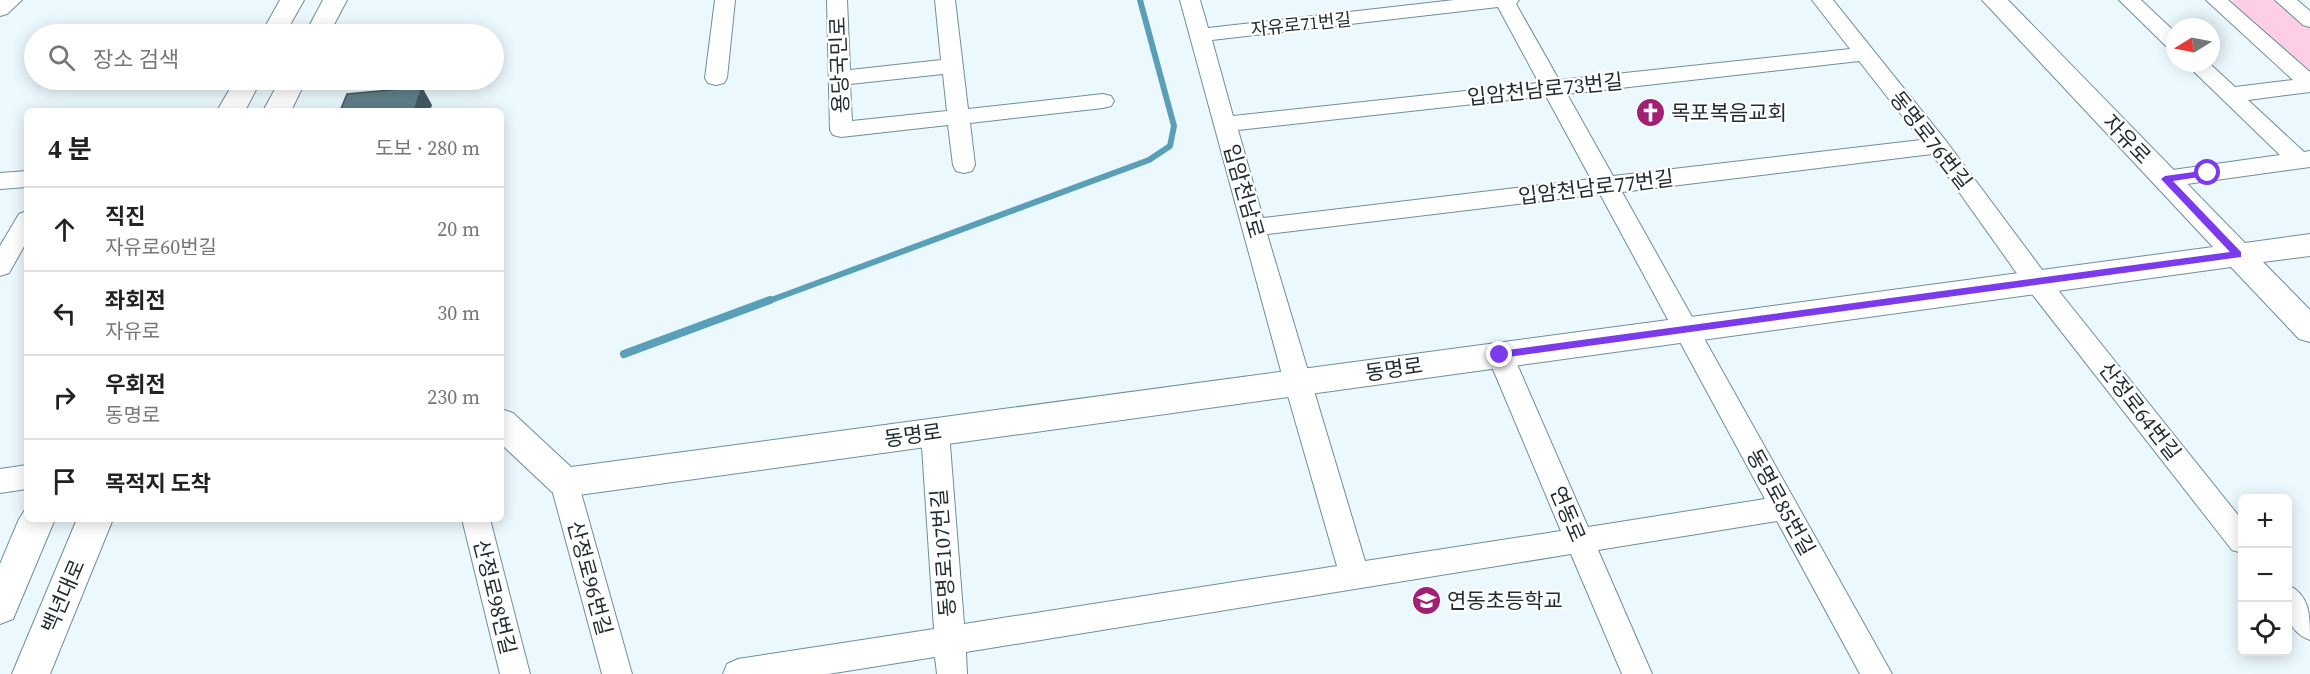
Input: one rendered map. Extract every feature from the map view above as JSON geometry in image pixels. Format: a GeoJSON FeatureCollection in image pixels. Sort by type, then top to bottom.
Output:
{"type":"FeatureCollection","features":[{"type":"Feature","properties":{"kind":"street"},"geometry":{"type":"LineString","coordinates":[[0,10],[12,0]]}},
{"type":"Feature","properties":{"kind":"street"},"geometry":{"type":"LineString","coordinates":[[279,24],[292,0]]}},
{"type":"Feature","properties":{"kind":"street"},"geometry":{"type":"LineString","coordinates":[[322,24],[335,0]]}},
{"type":"Feature","properties":{"kind":"street"},"geometry":{"type":"LineString","coordinates":[[716,78],[725,0]]}},
{"type":"Feature","properties":{"kind":"street","name":"용당국민로"},"geometry":{"type":"LineString","coordinates":[[837,0],[841,130],[959,117]]}},
{"type":"Feature","properties":{"kind":"street"},"geometry":{"type":"LineString","coordinates":[[945,0],[964,165]]}},
{"type":"Feature","properties":{"kind":"street","name":"입암천남로"},"geometry":{"type":"LineString","coordinates":[[1190,0],[1355,576]]}},
{"type":"Feature","properties":{"kind":"street","name":"동명로85번길"},"geometry":{"type":"LineString","coordinates":[[1504,0],[1877,674]]}},
{"type":"Feature","properties":{"kind":"street","name":"자유로71번길"},"geometry":{"type":"LineString","coordinates":[[1200,35],[1361,8],[1509,0]]}},
{"type":"Feature","properties":{"kind":"street","name":"동명로76번길"},"geometry":{"type":"LineString","coordinates":[[1822,0],[1938,146],[2037,282]]}},
{"type":"Feature","properties":{"kind":"street","name":"자유로"},"geometry":{"type":"LineString","coordinates":[[1994,0],[2310,330]]}},
{"type":"Feature","properties":{"kind":"street"},"geometry":{"type":"LineString","coordinates":[[2129,0],[2166,35]]}},
{"type":"Feature","properties":{"kind":"street"},"geometry":{"type":"LineString","coordinates":[[2216,0],[2310,84]]}},
{"type":"Feature","properties":{"kind":"street"},"geometry":{"type":"LineString","coordinates":[[2285,0],[2310,21]]}},
{"type":"Feature","properties":{"kind":"street","name":"입암천남로73번길"},"geometry":{"type":"LineString","coordinates":[[1225,124],[1864,54]]}},
{"type":"Feature","properties":{"kind":"street"},"geometry":{"type":"LineString","coordinates":[[840,78],[953,66]]}},
{"type":"Feature","properties":{"kind":"street"},"geometry":{"type":"LineString","coordinates":[[2206,72],[2305,159]]}},
{"type":"Feature","properties":{"kind":"street"},"geometry":{"type":"LineString","coordinates":[[2230,95],[2310,84]]}},
{"type":"Feature","properties":{"kind":"street"},"geometry":{"type":"LineString","coordinates":[[233,108],[243,90]]}},
{"type":"Feature","properties":{"kind":"street"},"geometry":{"type":"LineString","coordinates":[[279,108],[288,90]]}},
{"type":"Feature","properties":{"kind":"street"},"geometry":{"type":"LineString","coordinates":[[959,117],[1103,101]]}},
{"type":"Feature","properties":{"kind":"street","name":"입암천남로77번길"},"geometry":{"type":"LineString","coordinates":[[1255,227],[1938,146]]}},
{"type":"Feature","properties":{"kind":"street"},"geometry":{"type":"LineString","coordinates":[[2165,179],[2305,159]]}},
{"type":"Feature","properties":{"kind":"street"},"geometry":{"type":"LineString","coordinates":[[0,182],[24,179]]}},
{"type":"Feature","properties":{"kind":"street"},"geometry":{"type":"LineString","coordinates":[[0,267],[24,225]]}},
{"type":"Feature","properties":{"kind":"street","name":"동명로"},"geometry":{"type":"LineString","coordinates":[[564,482],[2310,245]]}},
{"type":"Feature","properties":{"kind":"street","name":"산정로64번길"},"geometry":{"type":"LineString","coordinates":[[2037,282],[2238,536]]}},
{"type":"Feature","properties":{"kind":"street","name":"연동로"},"geometry":{"type":"LineString","coordinates":[[1500,355],[1637,674]]}},
{"type":"Feature","properties":{"kind":"street"},"geometry":{"type":"LineString","coordinates":[[504,426],[564,482]]}},
{"type":"Feature","properties":{"kind":"street","name":"동명로107번길"},"geometry":{"type":"LineString","coordinates":[[935,432],[952,674]]}},
{"type":"Feature","properties":{"kind":"street"},"geometry":{"type":"LineString","coordinates":[[0,481],[24,477]]}},
{"type":"Feature","properties":{"kind":"street","name":"산정로96번길"},"geometry":{"type":"LineString","coordinates":[[564,482],[617,674]]}},
{"type":"Feature","properties":{"kind":"street"},"geometry":{"type":"LineString","coordinates":[[738,674],[1784,508]]}},
{"type":"Feature","properties":{"kind":"street"},"geometry":{"type":"LineString","coordinates":[[0,607],[36,522]]}},
{"type":"Feature","properties":{"kind":"street","name":"백년대로"},"geometry":{"type":"LineString","coordinates":[[31,674],[94,522]]}},
{"type":"Feature","properties":{"kind":"street","name":"산정로98번길"},"geometry":{"type":"LineString","coordinates":[[477,522],[514,674]]}},
{"type":"Feature","properties":{"kind":"street"},"geometry":{"type":"LineString","coordinates":[[2291,602],[2310,626]]}},
{"type":"Feature","properties":{"kind":"shaded area"},"geometry":{"type":"Polygon","coordinates":[[[2279,0],[2310,26],[2310,74],[2227,1],[2279,0]]]}},
{"type":"Feature","properties":{"kind":"building"},"geometry":{"type":"Polygon","coordinates":[[[421,90],[415,108],[341,108],[347,94],[421,90]]]}},
{"type":"Feature","properties":{"kind":"waterway"},"geometry":{"type":"LineString","coordinates":[[766,302],[1149,160],[1170,146],[1174,126],[1140,0]]}},
{"type":"Feature","properties":{"kind":"waterway"},"geometry":{"type":"LineString","coordinates":[[624,354],[770,300]]}},
{"type":"Feature","properties":{"kind":"place","name":"목포복음교회"},"geometry":{"type":"Point","coordinates":[1650,112]}},
{"type":"Feature","properties":{"kind":"place","name":"연동초등학교"},"geometry":{"type":"Point","coordinates":[1426,600]}},
{"type":"Feature","properties":{"kind":"route"},"geometry":{"type":"LineString","coordinates":[[1500,355],[2238,254],[2165,179],[2208,173]]}}]}
